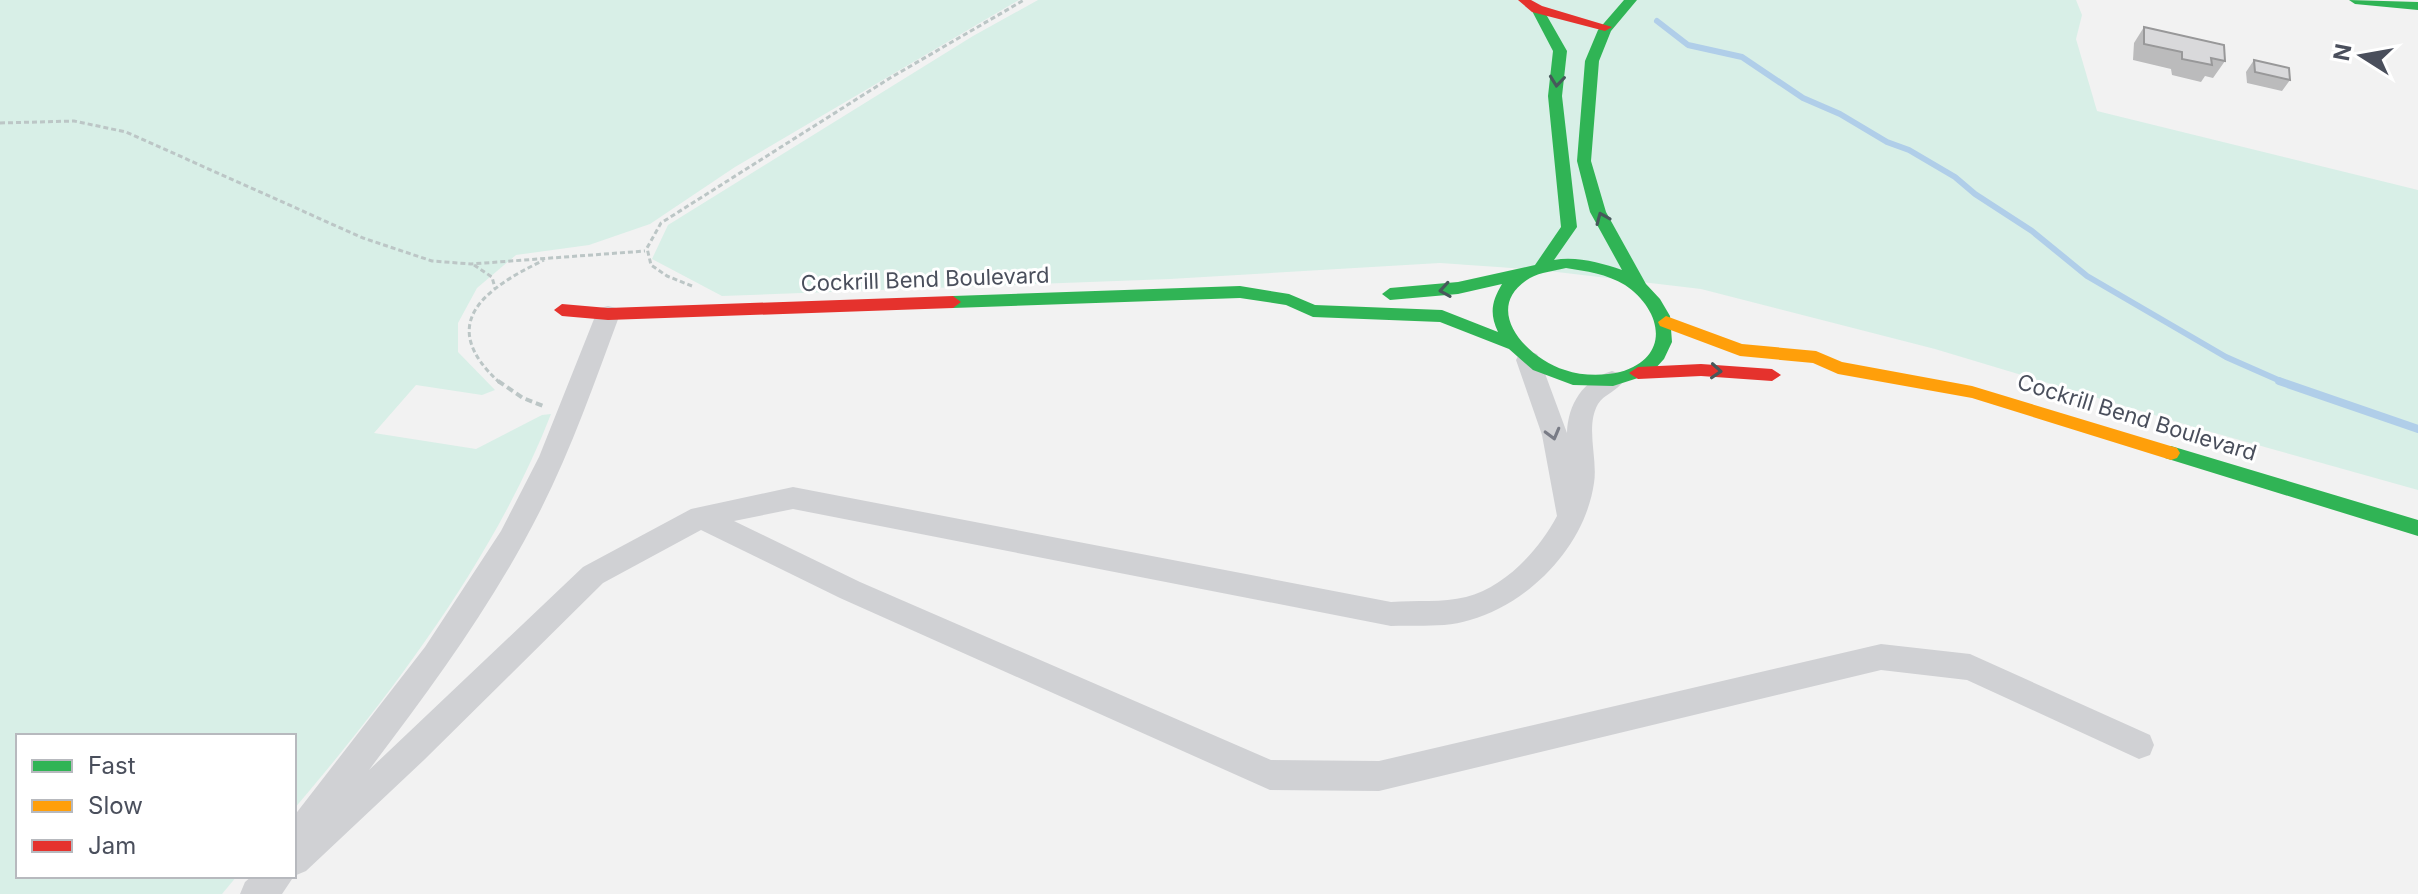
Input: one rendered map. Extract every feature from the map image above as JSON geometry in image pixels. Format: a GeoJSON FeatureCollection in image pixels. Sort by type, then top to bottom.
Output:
{"type":"FeatureCollection","features":[{"type":"Feature","properties":{"kind":"street"},"geometry":{"type":"LineString","coordinates":[[1542,266],[1569,227],[1555,96],[1560,51],[1577,18],[1592,0]]}},
{"type":"Feature","properties":{"kind":"street"},"geometry":{"type":"LineString","coordinates":[[1631,0],[1605,27],[1593,55],[1586,91],[1583,163],[1607,229],[1639,287]]}},
{"type":"Feature","properties":{"kind":"street"},"geometry":{"type":"LineString","coordinates":[[2355,0],[2418,6]]}},
{"type":"Feature","properties":{"kind":"street"},"geometry":{"type":"LineString","coordinates":[[1530,4],[1605,27]]}},
{"type":"Feature","properties":{"kind":"street"},"geometry":{"type":"LineString","coordinates":[[1530,4],[1560,51]]}},
{"type":"Feature","properties":{"kind":"street"},"geometry":{"type":"LineString","coordinates":[[1562,160],[1583,163]]}},
{"type":"Feature","properties":{"kind":"street"},"geometry":{"type":"LineString","coordinates":[[1519,352],[1554,374],[1583,381],[1612,380],[1638,373],[1656,360],[1666,342],[1666,322],[1656,303],[1639,287],[1617,274],[1592,266],[1566,263],[1542,266],[1521,274],[1506,287],[1498,304],[1499,323],[1519,352],[1555,435],[1570,515]]}},
{"type":"Feature","properties":{"kind":"street","name":"Cockrill Bend Boulevard"},"geometry":{"type":"LineString","coordinates":[[1289,300],[1309,295],[1417,294],[1521,274]]}},
{"type":"Feature","properties":{"kind":"street","name":"Cockrill Bend Boulevard"},"geometry":{"type":"LineString","coordinates":[[562,310],[608,314],[1240,292],[1289,300],[1313,311],[1442,316],[1519,352]]}},
{"type":"Feature","properties":{"kind":"street"},"geometry":{"type":"LineString","coordinates":[[296,839],[460,621],[512,537],[554,452],[608,314]]}},
{"type":"Feature","properties":{"kind":"street","name":"Cockrill Bend Boulevard"},"geometry":{"type":"LineString","coordinates":[[1666,322],[1740,350],[1816,357],[1838,368],[1972,392],[2418,528]]}},
{"type":"Feature","properties":{"kind":"street","name":"Cockrill Bend Boulevard"},"geometry":{"type":"LineString","coordinates":[[1638,373],[1701,370],[1823,378],[1838,368]]}},
{"type":"Feature","properties":{"kind":"street"},"geometry":{"type":"LineString","coordinates":[[296,858],[424,740],[593,575],[701,517],[793,498],[1391,614],[1471,608],[1515,586],[1552,550],[1581,484],[1579,429],[1590,396],[1612,380]]}},
{"type":"Feature","properties":{"kind":"street"},"geometry":{"type":"LineString","coordinates":[[701,517],[850,590],[1270,775],[1379,776],[1881,657],[1970,667],[2139,745]]}},
{"type":"Feature","properties":{"kind":"street"},"geometry":{"type":"LineString","coordinates":[[247,894],[261,878]]}},
{"type":"Feature","properties":{"kind":"street"},"geometry":{"type":"LineString","coordinates":[[257,894],[275,878]]}},
{"type":"Feature","properties":{"kind":"path"},"geometry":{"type":"LineString","coordinates":[[700,311],[702,292],[654,270],[645,251],[653,233],[679,210],[890,78],[1024,0]]}},
{"type":"Feature","properties":{"kind":"path"},"geometry":{"type":"LineString","coordinates":[[0,123],[57,120],[108,126],[222,172],[392,249],[432,261],[471,264],[645,251]]}},
{"type":"Feature","properties":{"kind":"path"},"geometry":{"type":"LineString","coordinates":[[549,257],[518,271],[495,288],[470,319],[467,344],[472,357],[485,372],[528,402],[539,406],[572,408]]}},
{"type":"Feature","properties":{"kind":"path"},"geometry":{"type":"LineString","coordinates":[[471,264],[485,269],[492,277],[495,288]]}},
{"type":"Feature","properties":{"kind":"green space"},"geometry":{"type":"Polygon","coordinates":[[[0,0],[1019,0],[735,167],[650,224],[589,245],[516,255],[477,288],[458,323],[458,352],[495,390],[482,395],[416,385],[374,433],[476,449],[542,415],[551,414],[501,519],[439,622],[368,719],[296,807],[296,734],[16,734],[16,878],[235,878],[222,894],[0,894],[0,0]]]}},
{"type":"Feature","properties":{"kind":"green space"},"geometry":{"type":"Polygon","coordinates":[[[1038,0],[2076,0],[2082,15],[2076,39],[2097,111],[2418,190],[2418,490],[1935,349],[1701,289],[1540,270],[1440,263],[1170,279],[722,296],[652,259],[668,225],[973,36],[1038,0]]]}},
{"type":"Feature","properties":{"kind":"building"},"geometry":{"type":"Polygon","coordinates":[[[2144,27],[2224,45],[2225,61],[2211,58],[2212,65],[2182,59],[2182,52],[2144,44],[2144,27]]]}},
{"type":"Feature","properties":{"kind":"building"},"geometry":{"type":"Polygon","coordinates":[[[2254,60],[2289,68],[2290,80],[2255,72],[2254,60]]]}},
{"type":"Feature","properties":{"kind":"waterway"},"geometry":{"type":"LineString","coordinates":[[1657,21],[1688,45],[1742,57],[1803,98],[1840,114],[1887,142],[1909,150],[1955,177],[1975,194],[2032,231],[2087,276],[2226,357],[2285,383]]}},
{"type":"Feature","properties":{"kind":"waterway"},"geometry":{"type":"LineString","coordinates":[[2279,381],[2418,429]]}},
{"type":"Feature","properties":{"kind":"traffic: fast"},"geometry":{"type":"LineString","coordinates":[[1631,0],[1605,30],[1592,61],[1584,161],[1598,212],[1639,287]]}},
{"type":"Feature","properties":{"kind":"traffic: fast"},"geometry":{"type":"LineString","coordinates":[[2355,0],[2418,6]]}},
{"type":"Feature","properties":{"kind":"traffic: fast"},"geometry":{"type":"LineString","coordinates":[[1537,9],[1560,51],[1555,96],[1569,227],[1542,266]]}},
{"type":"Feature","properties":{"kind":"traffic: fast"},"geometry":{"type":"LineString","coordinates":[[1566,263],[1623,277],[1644,291],[1654,303],[1665,329],[1664,342],[1648,365],[1632,374],[1613,379],[1573,379],[1539,365],[1513,342],[1499,314],[1501,299],[1509,286],[1529,272],[1566,263]]}},
{"type":"Feature","properties":{"kind":"traffic: fast"},"geometry":{"type":"LineString","coordinates":[[1390,294],[1458,288],[1521,274]]}},
{"type":"Feature","properties":{"kind":"traffic: fast"},"geometry":{"type":"LineString","coordinates":[[953,302],[1240,292],[1289,300],[1313,311],[1442,316],[1509,343]]}},
{"type":"Feature","properties":{"kind":"traffic: fast"},"geometry":{"type":"LineString","coordinates":[[2171,453],[2418,528]]}},
{"type":"Feature","properties":{"kind":"traffic: slow"},"geometry":{"type":"LineString","coordinates":[[1666,322],[1740,350],[1816,357],[1838,368],[1972,392],[2171,453]]}},
{"type":"Feature","properties":{"kind":"traffic: jam"},"geometry":{"type":"LineString","coordinates":[[1524,1],[1537,9],[1605,27]]}},
{"type":"Feature","properties":{"kind":"traffic: jam"},"geometry":{"type":"LineString","coordinates":[[562,310],[608,314],[953,302]]}},
{"type":"Feature","properties":{"kind":"traffic: jam"},"geometry":{"type":"LineString","coordinates":[[1638,373],[1701,370],[1772,375]]}}]}
